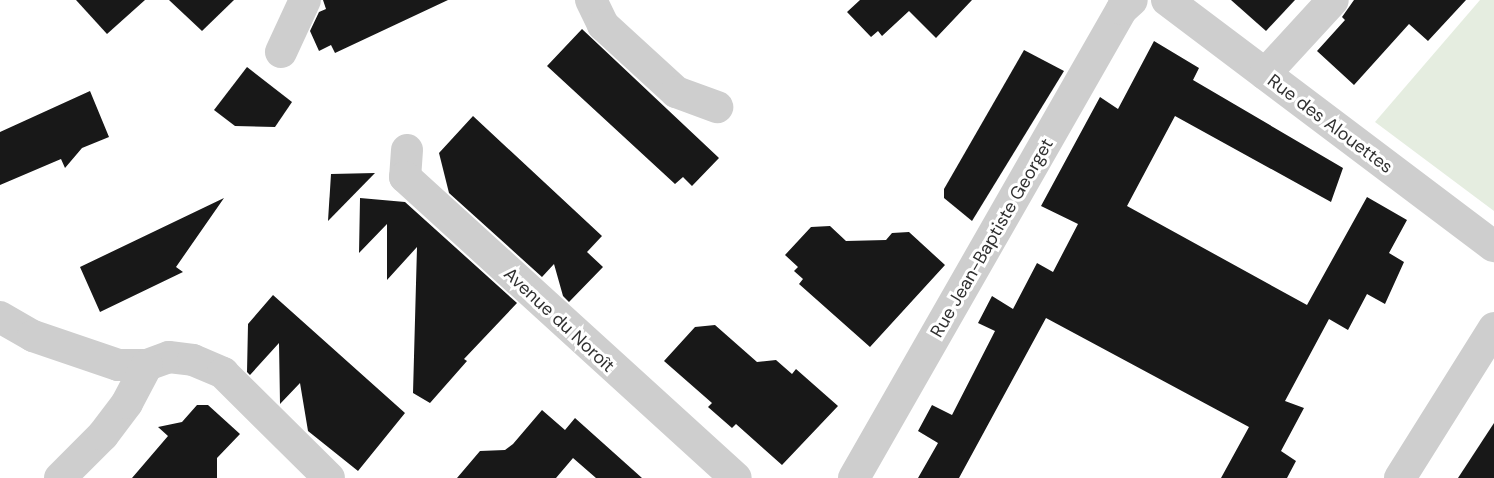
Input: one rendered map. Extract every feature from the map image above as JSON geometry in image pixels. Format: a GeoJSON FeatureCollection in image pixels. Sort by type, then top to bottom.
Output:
{"type":"FeatureCollection","features":[{"type":"Feature","properties":{"kind":"street"},"geometry":{"type":"LineString","coordinates":[[281,52],[305,0]]}},
{"type":"Feature","properties":{"kind":"street"},"geometry":{"type":"LineString","coordinates":[[591,0],[603,25],[676,92],[717,107]]}},
{"type":"Feature","properties":{"kind":"street","name":"Rue Jean-Baptiste Georget"},"geometry":{"type":"LineString","coordinates":[[854,478],[1122,9],[1132,0]]}},
{"type":"Feature","properties":{"kind":"street","name":"Rue des Alouettes"},"geometry":{"type":"LineString","coordinates":[[1167,0],[1494,246]]}},
{"type":"Feature","properties":{"kind":"street"},"geometry":{"type":"LineString","coordinates":[[1265,74],[1333,0]]}},
{"type":"Feature","properties":{"kind":"street","name":"Avenue du Noroît"},"geometry":{"type":"LineString","coordinates":[[407,150],[405,177],[736,478]]}},
{"type":"Feature","properties":{"kind":"street"},"geometry":{"type":"LineString","coordinates":[[0,316],[33,336],[118,365],[147,365],[177,358],[193,360],[223,373],[329,478]]}},
{"type":"Feature","properties":{"kind":"street"},"geometry":{"type":"LineString","coordinates":[[1400,478],[1491,341]]}},
{"type":"Feature","properties":{"kind":"street"},"geometry":{"type":"LineString","coordinates":[[60,478],[103,435],[127,403],[147,365]]}},
{"type":"Feature","properties":{"kind":"shaded area"},"geometry":{"type":"Polygon","coordinates":[[[1480,0],[1494,0],[1494,211],[1375,122],[1480,0]]]}},
{"type":"Feature","properties":{"kind":"building"},"geometry":{"type":"Polygon","coordinates":[[[76,0],[145,0],[107,34],[76,0]]]}},
{"type":"Feature","properties":{"kind":"building"},"geometry":{"type":"Polygon","coordinates":[[[169,0],[234,0],[202,31],[169,0]]]}},
{"type":"Feature","properties":{"kind":"building"},"geometry":{"type":"Polygon","coordinates":[[[323,0],[448,0],[335,53],[331,45],[319,51],[310,31],[319,12],[326,9],[323,0]]]}},
{"type":"Feature","properties":{"kind":"building"},"geometry":{"type":"Polygon","coordinates":[[[860,0],[972,0],[936,38],[909,11],[882,36],[878,31],[871,37],[847,12],[860,0]]]}},
{"type":"Feature","properties":{"kind":"building"},"geometry":{"type":"Polygon","coordinates":[[[1231,0],[1295,0],[1266,31],[1231,0]]]}},
{"type":"Feature","properties":{"kind":"building"},"geometry":{"type":"Polygon","coordinates":[[[1354,0],[1466,0],[1428,41],[1409,24],[1354,85],[1317,51],[1345,20],[1342,17],[1354,0]]]}},
{"type":"Feature","properties":{"kind":"building"},"geometry":{"type":"Polygon","coordinates":[[[582,29],[719,158],[692,186],[683,177],[675,184],[547,66],[582,29]]]}},
{"type":"Feature","properties":{"kind":"building"},"geometry":{"type":"Polygon","coordinates":[[[1154,41],[1199,68],[1193,80],[1343,168],[1331,202],[1175,116],[1127,206],[1307,305],[1367,197],[1407,220],[1389,253],[1404,262],[1385,304],[1367,294],[1348,330],[1329,319],[1285,401],[1304,408],[1281,451],[1296,461],[1287,478],[1221,478],[1249,427],[1046,318],[959,478],[918,478],[938,443],[918,431],[932,405],[952,415],[995,331],[978,323],[992,296],[1013,309],[1037,263],[1053,272],[1078,224],[1041,206],[1100,97],[1118,109],[1154,41]]]}},
{"type":"Feature","properties":{"kind":"building"},"geometry":{"type":"Polygon","coordinates":[[[1024,50],[1064,71],[972,221],[944,198],[944,189],[1024,50]]]}},
{"type":"Feature","properties":{"kind":"building"},"geometry":{"type":"Polygon","coordinates":[[[247,67],[292,102],[275,127],[235,126],[214,110],[247,67]]]}},
{"type":"Feature","properties":{"kind":"building"},"geometry":{"type":"Polygon","coordinates":[[[90,91],[109,137],[82,148],[65,168],[61,159],[0,185],[0,132],[90,91]]]}},
{"type":"Feature","properties":{"kind":"building"},"geometry":{"type":"Polygon","coordinates":[[[473,116],[602,236],[587,252],[603,267],[569,302],[563,296],[554,264],[542,277],[449,193],[439,153],[473,116]]]}},
{"type":"Feature","properties":{"kind":"building"},"geometry":{"type":"Polygon","coordinates":[[[375,173],[328,221],[331,174],[375,173]]]}},
{"type":"Feature","properties":{"kind":"building"},"geometry":{"type":"Polygon","coordinates":[[[224,198],[176,267],[183,272],[100,312],[80,267],[224,198]]]}},
{"type":"Feature","properties":{"kind":"building"},"geometry":{"type":"Polygon","coordinates":[[[360,198],[405,202],[517,303],[464,359],[467,361],[430,403],[413,393],[417,247],[387,280],[387,224],[359,253],[360,198]]]}},
{"type":"Feature","properties":{"kind":"building"},"geometry":{"type":"Polygon","coordinates":[[[830,226],[846,241],[886,240],[892,233],[909,232],[945,265],[870,347],[799,284],[803,279],[794,271],[798,267],[785,255],[811,227],[830,226]]]}},
{"type":"Feature","properties":{"kind":"building"},"geometry":{"type":"Polygon","coordinates":[[[273,295],[405,413],[358,471],[308,431],[300,383],[280,404],[279,343],[250,375],[247,372],[248,324],[273,295]]]}},
{"type":"Feature","properties":{"kind":"building"},"geometry":{"type":"Polygon","coordinates":[[[715,325],[757,362],[776,360],[792,374],[796,369],[838,406],[782,465],[736,424],[732,428],[708,407],[712,403],[664,361],[695,327],[715,325]]]}},
{"type":"Feature","properties":{"kind":"building"},"geometry":{"type":"Polygon","coordinates":[[[197,405],[208,405],[240,434],[217,458],[217,478],[132,478],[168,436],[158,427],[182,422],[197,405]]]}},
{"type":"Feature","properties":{"kind":"building"},"geometry":{"type":"Polygon","coordinates":[[[542,410],[565,430],[575,418],[642,478],[596,478],[573,458],[556,478],[457,478],[480,451],[505,450],[513,444],[542,410]]]}},
{"type":"Feature","properties":{"kind":"building"},"geometry":{"type":"Polygon","coordinates":[[[1494,423],[1494,478],[1458,478],[1494,423]]]}}]}
